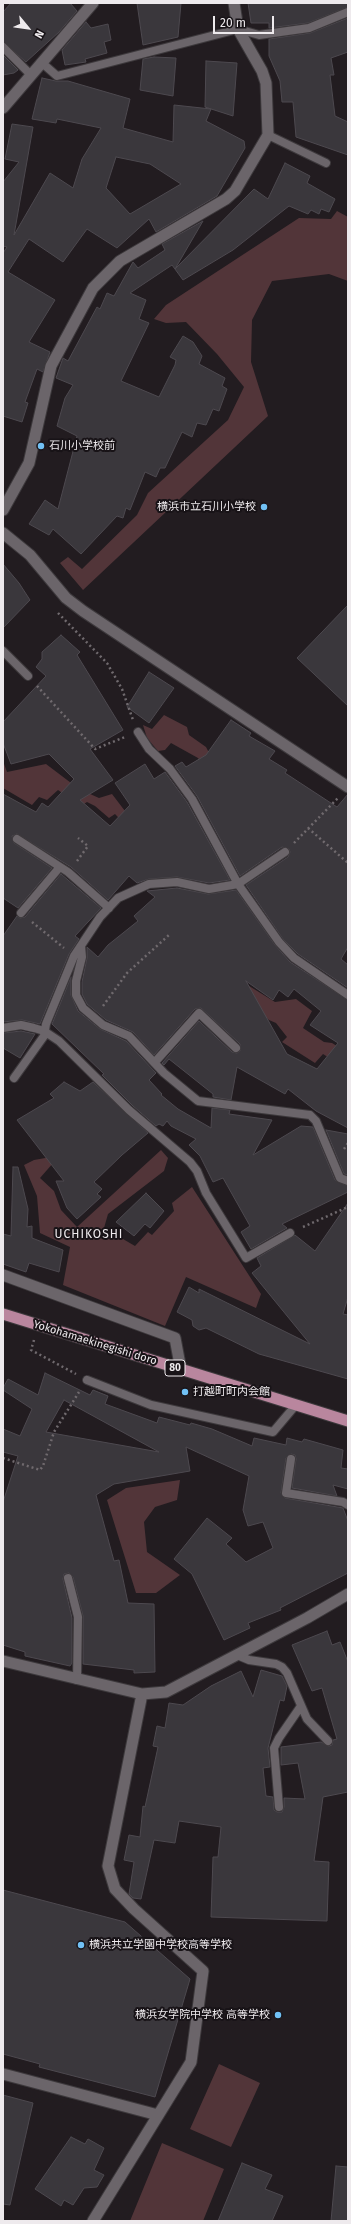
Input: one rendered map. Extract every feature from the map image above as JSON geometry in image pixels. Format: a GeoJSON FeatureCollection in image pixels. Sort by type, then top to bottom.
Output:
{"type":"FeatureCollection","features":[{"type":"Feature","properties":{"kind":"main road","name":"Yokohamaekinegishi doro"},"geometry":{"type":"LineString","coordinates":[[3,1314],[295,1406],[348,1421]]}},
{"type":"Feature","properties":{"kind":"street"},"geometry":{"type":"LineString","coordinates":[[3,108],[93,3]]}},
{"type":"Feature","properties":{"kind":"street"},"geometry":{"type":"LineString","coordinates":[[3,510],[29,463],[51,366],[93,288],[120,261],[226,199],[235,191],[268,135],[266,83],[262,71],[238,29],[234,3]]}},
{"type":"Feature","properties":{"kind":"street"},"geometry":{"type":"LineString","coordinates":[[3,533],[30,555],[71,603],[178,676],[348,787]]}},
{"type":"Feature","properties":{"kind":"street"},"geometry":{"type":"LineString","coordinates":[[3,1275],[175,1338],[181,1370]]}},
{"type":"Feature","properties":{"kind":"street"},"geometry":{"type":"LineString","coordinates":[[3,1661],[77,1680],[142,1694],[166,1692],[348,1594]]}},
{"type":"Feature","properties":{"kind":"street"},"geometry":{"type":"LineString","coordinates":[[93,2221],[191,2062],[203,1971],[134,1909],[115,1889],[108,1866],[142,1694]]}},
{"type":"Feature","properties":{"kind":"street"},"geometry":{"type":"LineString","coordinates":[[3,2074],[158,2115]]}},
{"type":"Feature","properties":{"kind":"lane"},"geometry":{"type":"LineString","coordinates":[[41,62],[57,76],[238,29],[259,35],[308,28],[348,12]]}},
{"type":"Feature","properties":{"kind":"lane"},"geometry":{"type":"LineString","coordinates":[[3,47],[31,75]]}},
{"type":"Feature","properties":{"kind":"lane"},"geometry":{"type":"LineString","coordinates":[[268,135],[326,163]]}},
{"type":"Feature","properties":{"kind":"lane"},"geometry":{"type":"LineString","coordinates":[[3,651],[28,676]]}},
{"type":"Feature","properties":{"kind":"lane"},"geometry":{"type":"LineString","coordinates":[[138,732],[149,749],[170,769],[192,799],[238,884],[279,942],[294,958],[348,995]]}},
{"type":"Feature","properties":{"kind":"lane"},"geometry":{"type":"LineString","coordinates":[[16,840],[59,868],[68,872],[109,908]]}},
{"type":"Feature","properties":{"kind":"lane"},"geometry":{"type":"LineString","coordinates":[[14,1078],[44,1036],[44,1031],[74,956],[118,898],[149,884],[177,882],[209,889],[238,884],[285,852]]}},
{"type":"Feature","properties":{"kind":"lane"},"geometry":{"type":"LineString","coordinates":[[21,913],[59,868]]}},
{"type":"Feature","properties":{"kind":"lane"},"geometry":{"type":"LineString","coordinates":[[81,946],[82,956],[76,981],[76,995],[83,1008],[103,1025],[129,1036],[154,1062],[198,1101],[310,1115],[316,1121],[340,1178],[348,1181]]}},
{"type":"Feature","properties":{"kind":"lane"},"geometry":{"type":"LineString","coordinates":[[154,1062],[199,1012],[236,1048]]}},
{"type":"Feature","properties":{"kind":"lane"},"geometry":{"type":"LineString","coordinates":[[3,1028],[21,1025],[44,1031],[60,1041],[129,1110],[190,1162],[198,1171],[206,1193],[246,1258],[290,1233]]}},
{"type":"Feature","properties":{"kind":"lane"},"geometry":{"type":"LineString","coordinates":[[87,1380],[151,1405],[273,1432],[295,1406]]}},
{"type":"Feature","properties":{"kind":"lane"},"geometry":{"type":"LineString","coordinates":[[291,1459],[286,1493],[344,1502],[348,1505]]}},
{"type":"Feature","properties":{"kind":"lane"},"geometry":{"type":"LineString","coordinates":[[68,1578],[78,1617],[77,1680]]}},
{"type":"Feature","properties":{"kind":"lane"},"geometry":{"type":"LineString","coordinates":[[237,1655],[249,1660],[276,1664],[282,1667],[287,1673],[307,1719],[328,1742]]}},
{"type":"Feature","properties":{"kind":"lane"},"geometry":{"type":"LineString","coordinates":[[279,1807],[274,1748],[279,1738],[301,1706]]}},
{"type":"Feature","properties":{"kind":"path"},"geometry":{"type":"LineString","coordinates":[[28,676],[95,748],[138,732],[122,689],[106,663],[55,609]]}},
{"type":"Feature","properties":{"kind":"path"},"geometry":{"type":"LineString","coordinates":[[285,852],[348,787]]}},
{"type":"Feature","properties":{"kind":"path"},"geometry":{"type":"LineString","coordinates":[[308,828],[348,864]]}},
{"type":"Feature","properties":{"kind":"path"},"geometry":{"type":"LineString","coordinates":[[68,872],[88,846],[78,838]]}},
{"type":"Feature","properties":{"kind":"path"},"geometry":{"type":"LineString","coordinates":[[21,913],[74,956]]}},
{"type":"Feature","properties":{"kind":"path"},"geometry":{"type":"LineString","coordinates":[[94,1017],[127,973],[169,935]]}},
{"type":"Feature","properties":{"kind":"path"},"geometry":{"type":"LineString","coordinates":[[290,1233],[348,1207]]}},
{"type":"Feature","properties":{"kind":"path"},"geometry":{"type":"LineString","coordinates":[[3,1458],[40,1470],[43,1466],[54,1432],[87,1380],[31,1350],[39,1325]]}},
{"type":"Feature","properties":{"kind":"shaded area"},"geometry":{"type":"Polygon","coordinates":[[[337,211],[348,217],[348,281],[329,274],[272,281],[252,320],[251,362],[268,416],[83,590],[60,563],[68,557],[82,569],[137,515],[148,493],[228,420],[244,387],[217,354],[186,322],[166,323],[154,319],[166,305],[299,218],[331,219],[337,211]]]}},
{"type":"Feature","properties":{"kind":"shaded area"},"geometry":{"type":"Polygon","coordinates":[[[164,715],[187,727],[189,735],[206,747],[219,772],[213,778],[198,758],[171,743],[165,750],[158,751],[147,738],[143,725],[152,729],[164,715]]]}},
{"type":"Feature","properties":{"kind":"shaded area"},"geometry":{"type":"Polygon","coordinates":[[[3,761],[7,772],[46,764],[79,789],[99,798],[112,794],[141,832],[137,837],[115,814],[109,818],[95,806],[87,802],[81,806],[58,790],[47,800],[39,797],[32,805],[3,788],[3,761]]]}},
{"type":"Feature","properties":{"kind":"shaded area"},"geometry":{"type":"Polygon","coordinates":[[[241,981],[275,1002],[296,999],[312,1011],[303,1028],[324,1042],[332,1043],[348,1053],[348,1070],[323,1054],[315,1063],[282,1042],[287,1037],[276,1023],[269,1020],[256,1009],[241,981]]]}},
{"type":"Feature","properties":{"kind":"shaded area"},"geometry":{"type":"Polygon","coordinates":[[[161,1150],[168,1158],[164,1171],[108,1214],[104,1228],[135,1246],[148,1232],[152,1235],[174,1211],[172,1203],[192,1187],[261,1294],[256,1308],[186,1277],[165,1326],[63,1285],[70,1247],[40,1233],[37,1196],[24,1165],[34,1160],[51,1157],[54,1162],[40,1178],[54,1191],[61,1210],[77,1227],[161,1150]]]}},
{"type":"Feature","properties":{"kind":"shaded area"},"geometry":{"type":"Polygon","coordinates":[[[180,1480],[177,1500],[155,1507],[144,1522],[147,1552],[180,1575],[156,1593],[136,1593],[107,1500],[126,1488],[180,1480]]]}},
{"type":"Feature","properties":{"kind":"shaded area"},"geometry":{"type":"Polygon","coordinates":[[[219,2064],[260,2083],[231,2147],[190,2129],[219,2064]]]}},
{"type":"Feature","properties":{"kind":"shaded area"},"geometry":{"type":"Polygon","coordinates":[[[162,2143],[224,2169],[203,2221],[130,2221],[162,2143]]]}},
{"type":"Feature","properties":{"kind":"building"},"geometry":{"type":"Polygon","coordinates":[[[11,3],[70,3],[77,11],[59,32],[26,62],[3,42],[3,12],[11,3]]]}},
{"type":"Feature","properties":{"kind":"building"},"geometry":{"type":"Polygon","coordinates":[[[137,3],[181,3],[178,37],[143,45],[137,3]]]}},
{"type":"Feature","properties":{"kind":"building"},"geometry":{"type":"Polygon","coordinates":[[[248,3],[348,3],[348,7],[308,23],[269,28],[269,23],[251,23],[248,3]]]}},
{"type":"Feature","properties":{"kind":"building"},"geometry":{"type":"Polygon","coordinates":[[[348,18],[348,52],[331,58],[334,75],[330,75],[335,116],[348,122],[348,155],[296,137],[293,102],[282,102],[280,81],[269,56],[269,39],[310,33],[348,18]]]}},
{"type":"Feature","properties":{"kind":"building"},"geometry":{"type":"Polygon","coordinates":[[[86,22],[91,28],[108,24],[111,40],[104,42],[107,53],[85,59],[86,62],[65,65],[62,50],[86,22]]]}},
{"type":"Feature","properties":{"kind":"building"},"geometry":{"type":"Polygon","coordinates":[[[3,55],[18,70],[14,73],[3,75],[3,55]]]}},
{"type":"Feature","properties":{"kind":"building"},"geometry":{"type":"Polygon","coordinates":[[[154,57],[176,58],[173,96],[140,90],[143,59],[154,57]]]}},
{"type":"Feature","properties":{"kind":"building"},"geometry":{"type":"Polygon","coordinates":[[[206,61],[237,63],[233,116],[205,107],[206,61]]]}},
{"type":"Feature","properties":{"kind":"building"},"geometry":{"type":"Polygon","coordinates":[[[42,78],[56,81],[68,81],[130,99],[123,128],[173,142],[174,105],[211,109],[206,121],[244,141],[245,148],[217,196],[156,232],[149,219],[117,248],[87,229],[63,262],[29,239],[8,272],[55,300],[29,342],[50,352],[43,372],[37,369],[25,402],[28,403],[22,422],[3,416],[3,253],[7,247],[3,246],[3,182],[19,162],[5,159],[12,124],[33,127],[14,235],[50,173],[73,188],[82,159],[101,128],[57,119],[56,123],[32,119],[42,78]],[[116,157],[106,188],[130,214],[181,184],[150,164],[116,157]]]}},
{"type":"Feature","properties":{"kind":"building"},"geometry":{"type":"Polygon","coordinates":[[[285,163],[310,176],[307,183],[335,199],[329,212],[321,209],[319,214],[311,210],[308,214],[289,206],[233,250],[183,280],[172,265],[130,293],[146,300],[139,319],[149,323],[121,381],[159,397],[175,365],[176,360],[170,357],[183,336],[193,342],[202,356],[199,364],[225,378],[222,386],[227,389],[219,411],[213,409],[206,425],[197,423],[192,437],[182,432],[165,468],[160,468],[156,477],[145,472],[130,510],[126,508],[123,518],[117,516],[81,554],[53,529],[49,535],[29,524],[45,500],[58,509],[77,436],[57,426],[65,398],[73,385],[56,378],[63,358],[68,361],[97,307],[100,309],[107,293],[114,296],[133,262],[138,268],[165,250],[162,244],[203,221],[175,269],[254,189],[268,199],[285,163]]]}},
{"type":"Feature","properties":{"kind":"building"},"geometry":{"type":"Polygon","coordinates":[[[3,564],[19,583],[30,600],[3,628],[3,564]]]}},
{"type":"Feature","properties":{"kind":"building"},"geometry":{"type":"Polygon","coordinates":[[[348,605],[348,706],[297,658],[348,605]]]}},
{"type":"Feature","properties":{"kind":"building"},"geometry":{"type":"Polygon","coordinates":[[[61,635],[80,652],[77,655],[123,730],[90,749],[113,780],[80,800],[110,826],[130,805],[115,783],[145,764],[154,779],[165,772],[187,802],[230,880],[209,883],[177,877],[149,879],[137,883],[129,876],[108,900],[71,867],[17,834],[12,836],[14,843],[52,868],[18,908],[3,898],[3,794],[36,812],[42,803],[48,807],[74,779],[49,754],[11,764],[3,743],[3,722],[46,676],[36,667],[42,659],[42,652],[61,635]]]}},
{"type":"Feature","properties":{"kind":"building"},"geometry":{"type":"Polygon","coordinates":[[[149,672],[174,688],[149,723],[127,707],[149,672]]]}},
{"type":"Feature","properties":{"kind":"building"},"geometry":{"type":"Polygon","coordinates":[[[231,720],[251,733],[249,736],[275,751],[269,759],[287,770],[285,773],[337,807],[348,794],[348,947],[341,959],[348,965],[348,988],[298,954],[283,939],[246,885],[288,857],[290,852],[289,849],[282,847],[240,876],[197,796],[175,766],[182,762],[186,767],[206,755],[231,720]]]}},
{"type":"Feature","properties":{"kind":"building"},"geometry":{"type":"Polygon","coordinates":[[[61,874],[101,908],[75,936],[79,939],[69,954],[40,1024],[22,1020],[3,1022],[3,936],[17,916],[20,918],[25,917],[61,874]]]}},
{"type":"Feature","properties":{"kind":"building"},"geometry":{"type":"Polygon","coordinates":[[[177,888],[208,894],[236,890],[275,945],[290,962],[348,1000],[348,1128],[316,1111],[288,1089],[285,1094],[237,1067],[231,1100],[213,1097],[213,1094],[169,1059],[164,1065],[162,1063],[199,1021],[232,1052],[237,1053],[240,1051],[240,1044],[201,1008],[195,1009],[154,1055],[133,1032],[106,1020],[87,1004],[82,994],[82,982],[87,958],[87,947],[98,957],[108,945],[138,921],[134,916],[155,897],[147,891],[177,888]],[[246,981],[287,1054],[317,1069],[338,1043],[310,1025],[321,1011],[294,989],[288,997],[279,990],[273,1000],[246,981]]]}},
{"type":"Feature","properties":{"kind":"building"},"geometry":{"type":"Polygon","coordinates":[[[71,977],[71,995],[78,1011],[100,1029],[126,1041],[156,1073],[149,1080],[162,1094],[161,1095],[178,1109],[211,1128],[212,1108],[230,1110],[229,1114],[272,1120],[253,1155],[301,1126],[313,1127],[335,1180],[348,1186],[348,1192],[282,1224],[287,1228],[251,1249],[241,1232],[250,1226],[223,1178],[213,1182],[200,1156],[189,1145],[196,1139],[171,1126],[167,1121],[163,1126],[159,1124],[156,1126],[133,1106],[102,1075],[104,1074],[52,1024],[71,977]]]}},
{"type":"Feature","properties":{"kind":"building"},"geometry":{"type":"Polygon","coordinates":[[[21,1031],[35,1034],[20,1058],[3,1048],[3,1033],[21,1031]]]}},
{"type":"Feature","properties":{"kind":"building"},"geometry":{"type":"Polygon","coordinates":[[[64,1082],[80,1091],[93,1082],[148,1133],[94,1182],[102,1189],[97,1194],[101,1197],[77,1219],[67,1208],[56,1181],[64,1181],[17,1120],[54,1098],[50,1094],[64,1082]]]}},
{"type":"Feature","properties":{"kind":"building"},"geometry":{"type":"Polygon","coordinates":[[[326,1130],[348,1134],[348,1175],[344,1174],[326,1130]]]}},
{"type":"Feature","properties":{"kind":"building"},"geometry":{"type":"Polygon","coordinates":[[[13,1167],[18,1167],[28,1209],[27,1227],[32,1226],[32,1238],[63,1250],[59,1272],[29,1263],[26,1272],[3,1264],[3,1234],[11,1236],[13,1167]]]}},
{"type":"Feature","properties":{"kind":"building"},"geometry":{"type":"Polygon","coordinates":[[[146,1193],[164,1211],[150,1228],[145,1224],[134,1236],[116,1222],[146,1193]]]}},
{"type":"Feature","properties":{"kind":"building"},"geometry":{"type":"Polygon","coordinates":[[[348,1203],[348,1297],[343,1314],[348,1315],[348,1379],[259,1354],[206,1328],[199,1330],[193,1326],[192,1320],[177,1312],[189,1287],[199,1293],[199,1289],[310,1344],[252,1273],[261,1266],[257,1258],[295,1235],[315,1251],[348,1203]]]}},
{"type":"Feature","properties":{"kind":"building"},"geometry":{"type":"Polygon","coordinates":[[[45,1373],[90,1395],[93,1390],[108,1396],[105,1404],[157,1423],[159,1417],[190,1425],[191,1423],[212,1429],[252,1446],[254,1438],[286,1445],[287,1438],[302,1442],[304,1439],[343,1450],[341,1468],[348,1469],[348,1489],[333,1485],[337,1496],[292,1488],[296,1459],[295,1455],[291,1454],[286,1458],[281,1493],[285,1498],[343,1508],[348,1521],[348,1573],[280,1608],[281,1610],[248,1623],[250,1628],[224,1640],[192,1574],[174,1559],[207,1518],[232,1538],[226,1544],[246,1562],[273,1548],[263,1522],[248,1526],[243,1510],[249,1476],[186,1447],[190,1471],[114,1484],[96,1495],[114,1561],[119,1560],[128,1603],[154,1604],[155,1672],[134,1673],[134,1670],[83,1664],[83,1616],[73,1577],[69,1573],[64,1574],[63,1579],[72,1618],[72,1663],[70,1666],[25,1656],[25,1652],[3,1645],[3,1502],[18,1456],[3,1452],[3,1429],[20,1436],[32,1409],[3,1390],[3,1388],[8,1379],[38,1395],[45,1373]],[[64,1400],[46,1432],[159,1452],[64,1400]]]}},
{"type":"Feature","properties":{"kind":"building"},"geometry":{"type":"Polygon","coordinates":[[[327,1631],[332,1645],[340,1642],[348,1662],[348,1792],[323,1797],[314,1861],[329,1862],[327,1921],[211,1917],[213,1857],[218,1857],[221,1827],[179,1821],[175,1843],[154,1840],[141,1899],[133,1898],[129,1894],[134,1862],[124,1860],[129,1835],[140,1837],[143,1806],[145,1807],[158,1747],[153,1746],[157,1726],[165,1728],[169,1703],[183,1705],[211,1686],[241,1671],[253,1697],[261,1670],[282,1676],[287,1686],[284,1701],[280,1700],[268,1748],[270,1767],[263,1768],[266,1796],[273,1797],[274,1810],[277,1812],[282,1812],[284,1807],[284,1798],[305,1799],[298,1763],[281,1765],[281,1747],[321,1742],[329,1746],[332,1745],[333,1740],[337,1739],[322,1688],[312,1691],[292,1645],[327,1631]]]}},
{"type":"Feature","properties":{"kind":"building"},"geometry":{"type":"Polygon","coordinates":[[[3,1890],[125,1922],[190,1979],[155,2097],[39,2067],[40,2064],[3,2054],[3,1890]]]}},
{"type":"Feature","properties":{"kind":"building"},"geometry":{"type":"Polygon","coordinates":[[[3,2095],[33,2103],[10,2205],[3,2204],[3,2095]]]}},
{"type":"Feature","properties":{"kind":"building"},"geometry":{"type":"Polygon","coordinates":[[[71,2137],[85,2144],[88,2139],[104,2148],[94,2170],[104,2175],[97,2187],[84,2188],[73,2205],[64,2200],[61,2206],[35,2189],[71,2137]]]}},
{"type":"Feature","properties":{"kind":"building"},"geometry":{"type":"Polygon","coordinates":[[[242,2163],[272,2175],[265,2189],[283,2196],[272,2221],[218,2221],[242,2163]]]}},
{"type":"Feature","properties":{"kind":"building"},"geometry":{"type":"Polygon","coordinates":[[[336,2166],[348,2167],[348,2221],[331,2221],[336,2166]]]}},
{"type":"Feature","properties":{"kind":"place","name":"石川小学校前"},"geometry":{"type":"Point","coordinates":[41,446]}},
{"type":"Feature","properties":{"kind":"place","name":"横浜市立石川小学校"},"geometry":{"type":"Point","coordinates":[264,507]}},
{"type":"Feature","properties":{"kind":"place","name":"打越町町内会館"},"geometry":{"type":"Point","coordinates":[185,1392]}},
{"type":"Feature","properties":{"kind":"place","name":"横浜共立学園中学校高等学校"},"geometry":{"type":"Point","coordinates":[81,1945]}},
{"type":"Feature","properties":{"kind":"place","name":"横浜女学院中学校 高等学校"},"geometry":{"type":"Point","coordinates":[278,2015]}},
{"type":"Feature","properties":{"kind":"district","name":"UCHIKOSHI"},"geometry":{"type":"Point","coordinates":[89,1235]}}]}
